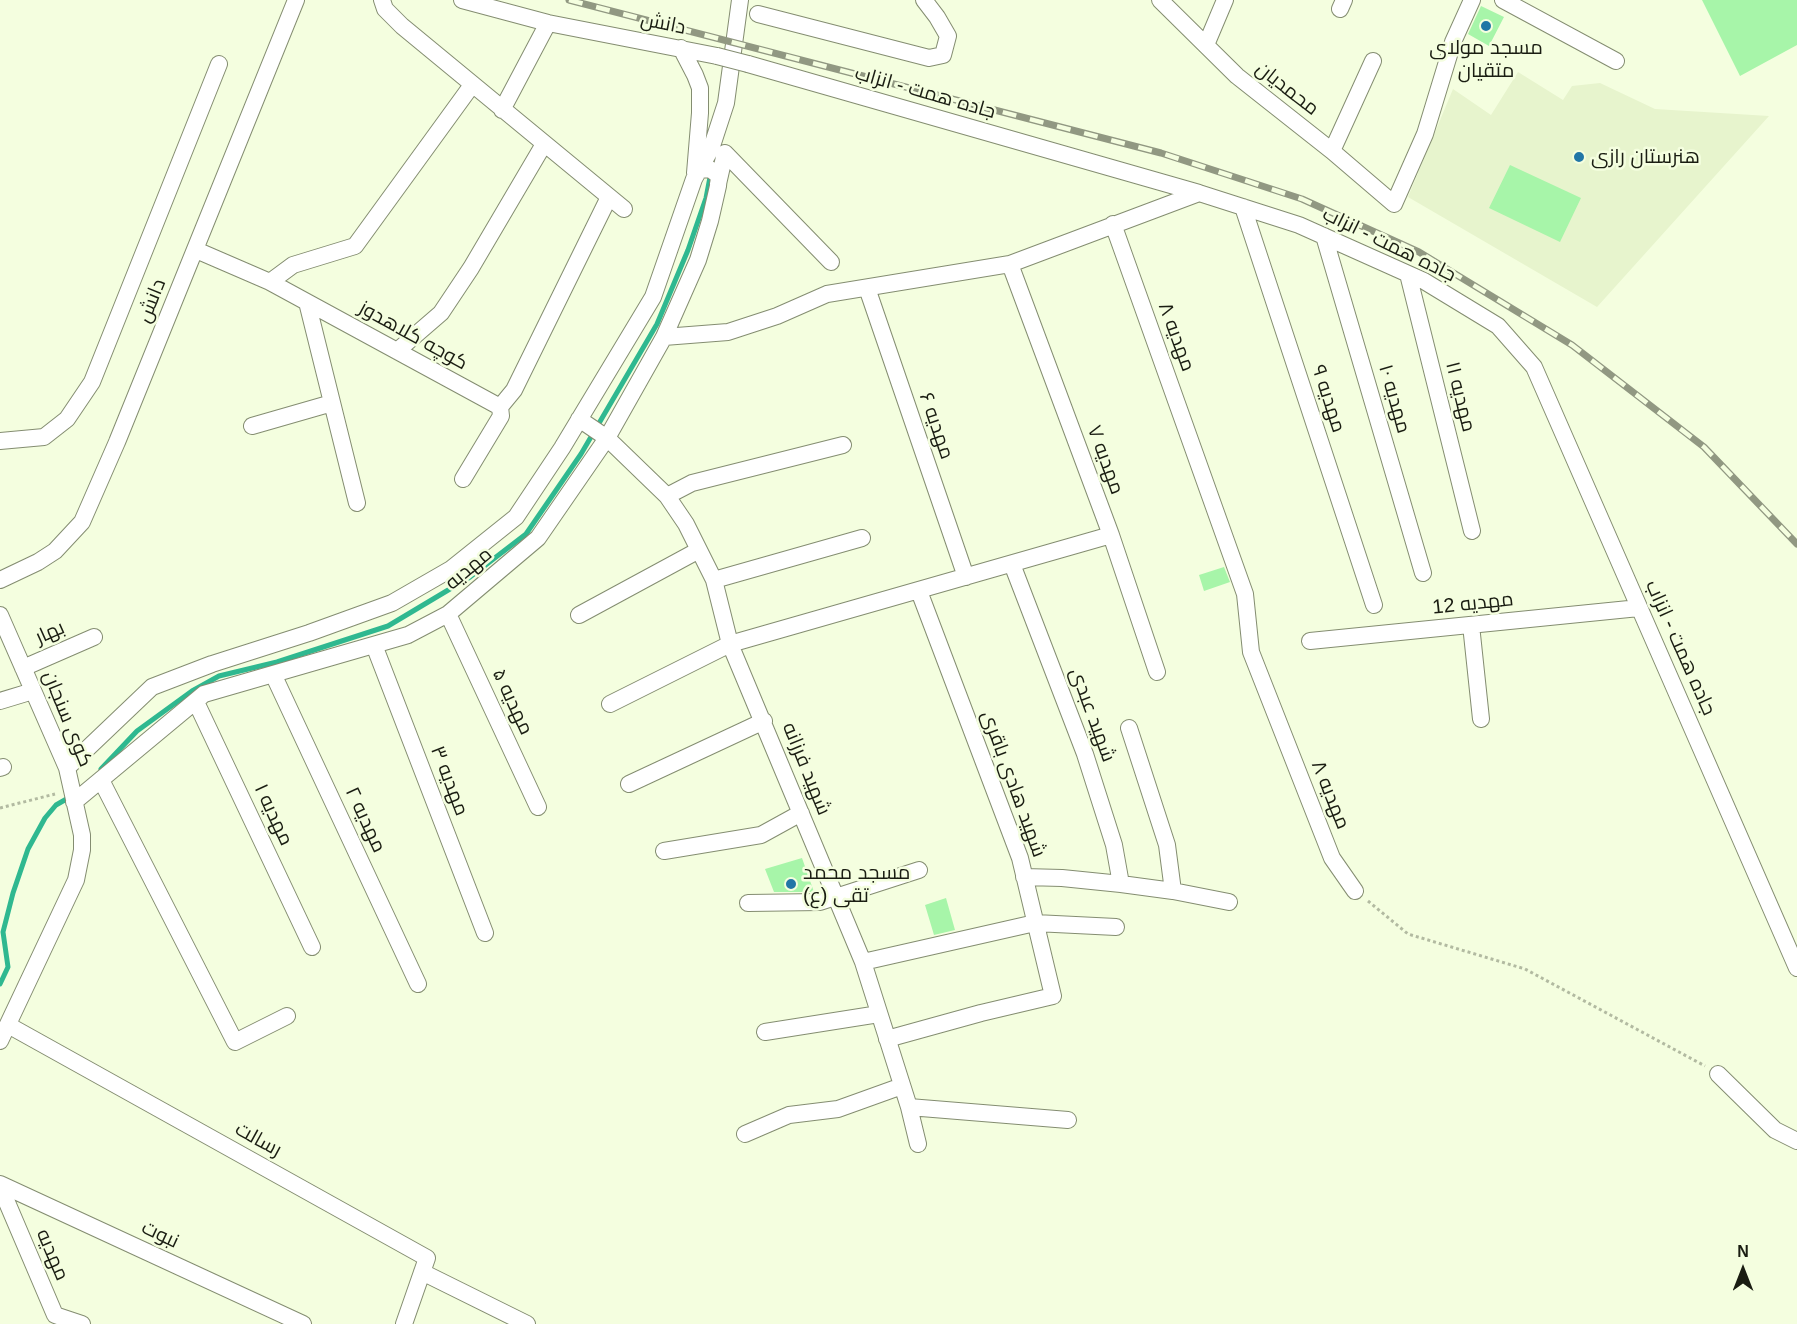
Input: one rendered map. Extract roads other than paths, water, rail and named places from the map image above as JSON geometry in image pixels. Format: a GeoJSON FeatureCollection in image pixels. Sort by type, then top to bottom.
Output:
{"type":"FeatureCollection","features":[{"type":"Feature","properties":{"kind":"street","name":"دانش"},"geometry":{"type":"LineString","coordinates":[[0,580],[56,551],[82,522],[196,250],[296,0]]}},
{"type":"Feature","properties":{"kind":"street"},"geometry":{"type":"LineString","coordinates":[[382,0],[385,9],[402,26],[624,209]]}},
{"type":"Feature","properties":{"kind":"street","name":"دانش"},"geometry":{"type":"LineString","coordinates":[[462,0],[548,23],[681,48],[748,64]]}},
{"type":"Feature","properties":{"kind":"street"},"geometry":{"type":"LineString","coordinates":[[67,768],[152,687],[212,664],[392,603],[451,569],[516,517],[653,297],[697,175],[711,149],[726,103],[740,0]]}},
{"type":"Feature","properties":{"kind":"street"},"geometry":{"type":"LineString","coordinates":[[758,14],[928,58],[943,55],[948,36],[924,0]]}},
{"type":"Feature","properties":{"kind":"street","name":"محمدیان"},"geometry":{"type":"LineString","coordinates":[[1160,0],[1237,76],[1332,151],[1394,204],[1425,134],[1453,42],[1472,0]]}},
{"type":"Feature","properties":{"kind":"street"},"geometry":{"type":"LineString","coordinates":[[1206,45],[1225,0]]}},
{"type":"Feature","properties":{"kind":"street"},"geometry":{"type":"LineString","coordinates":[[1503,0],[1616,61]]}},
{"type":"Feature","properties":{"kind":"street"},"geometry":{"type":"LineString","coordinates":[[502,110],[548,23]]}},
{"type":"Feature","properties":{"kind":"street"},"geometry":{"type":"LineString","coordinates":[[681,48],[696,75],[700,88],[697,175]]}},
{"type":"Feature","properties":{"kind":"street"},"geometry":{"type":"LineString","coordinates":[[1332,151],[1373,61]]}},
{"type":"Feature","properties":{"kind":"street"},"geometry":{"type":"LineString","coordinates":[[0,441],[44,437],[67,418],[92,382],[219,64]]}},
{"type":"Feature","properties":{"kind":"street","name":"جاده همت - انزاب"},"geometry":{"type":"LineString","coordinates":[[748,64],[1199,193],[1299,225],[1424,281],[1498,326],[1534,367],[1797,968]]}},
{"type":"Feature","properties":{"kind":"street"},"geometry":{"type":"LineString","coordinates":[[270,282],[293,265],[355,246],[472,85]]}},
{"type":"Feature","properties":{"kind":"street"},"geometry":{"type":"LineString","coordinates":[[398,351],[441,313],[471,268],[544,144]]}},
{"type":"Feature","properties":{"kind":"street","name":"مهدیه"},"geometry":{"type":"LineString","coordinates":[[73,796],[100,780],[204,694],[408,635],[448,614],[538,538],[607,438],[664,337],[698,260],[710,221],[725,153],[831,262]]}},
{"type":"Feature","properties":{"kind":"street"},"geometry":{"type":"LineString","coordinates":[[697,175],[710,170],[719,176],[718,185]]}},
{"type":"Feature","properties":{"kind":"street"},"geometry":{"type":"LineString","coordinates":[[664,337],[728,332],[777,316],[827,294],[1010,264],[1199,193]]}},
{"type":"Feature","properties":{"kind":"street"},"geometry":{"type":"LineString","coordinates":[[463,479],[501,416],[500,407],[514,390],[609,197]]}},
{"type":"Feature","properties":{"kind":"street","name":"مهدیه ۹"},"geometry":{"type":"LineString","coordinates":[[1243,207],[1374,605]]}},
{"type":"Feature","properties":{"kind":"street","name":"مهدیه ۸"},"geometry":{"type":"LineString","coordinates":[[1113,224],[1245,594],[1251,652],[1332,858],[1355,891]]}},
{"type":"Feature","properties":{"kind":"street","name":"مهدیه ۱۰"},"geometry":{"type":"LineString","coordinates":[[1324,236],[1423,573]]}},
{"type":"Feature","properties":{"kind":"street","name":"کوچه کلاهدوز"},"geometry":{"type":"LineString","coordinates":[[196,250],[270,282],[500,407]]}},
{"type":"Feature","properties":{"kind":"street","name":"مهدیه ۷"},"geometry":{"type":"LineString","coordinates":[[1010,264],[1111,535],[1157,672]]}},
{"type":"Feature","properties":{"kind":"street","name":"مهدیه ۱۱"},"geometry":{"type":"LineString","coordinates":[[1408,274],[1472,531]]}},
{"type":"Feature","properties":{"kind":"street","name":"مهدیه ۶"},"geometry":{"type":"LineString","coordinates":[[867,288],[966,577]]}},
{"type":"Feature","properties":{"kind":"street"},"geometry":{"type":"LineString","coordinates":[[307,302],[357,503]]}},
{"type":"Feature","properties":{"kind":"street"},"geometry":{"type":"LineString","coordinates":[[252,426],[332,403]]}},
{"type":"Feature","properties":{"kind":"street","name":"شهید فرزانه"},"geometry":{"type":"LineString","coordinates":[[579,419],[607,438],[667,496],[686,524],[714,580],[730,644],[863,962],[909,1107],[918,1144]]}},
{"type":"Feature","properties":{"kind":"street"},"geometry":{"type":"LineString","coordinates":[[667,496],[692,483],[843,445]]}},
{"type":"Feature","properties":{"kind":"street"},"geometry":{"type":"LineString","coordinates":[[610,704],[730,644],[1111,535]]}},
{"type":"Feature","properties":{"kind":"street"},"geometry":{"type":"LineString","coordinates":[[714,580],[862,538]]}},
{"type":"Feature","properties":{"kind":"street"},"geometry":{"type":"LineString","coordinates":[[579,615],[699,550]]}},
{"type":"Feature","properties":{"kind":"street","name":"شهید عبدی"},"geometry":{"type":"LineString","coordinates":[[1012,564],[1085,754],[1114,844],[1121,884]]}},
{"type":"Feature","properties":{"kind":"street","name":"شهید هادی باقری"},"geometry":{"type":"LineString","coordinates":[[887,1039],[1053,996],[1020,858],[920,591]]}},
{"type":"Feature","properties":{"kind":"street","name":"مهدیه 12"},"geometry":{"type":"LineString","coordinates":[[1310,641],[1639,608]]}},
{"type":"Feature","properties":{"kind":"street","name":"مهدیه ۵"},"geometry":{"type":"LineString","coordinates":[[448,614],[538,807]]}},
{"type":"Feature","properties":{"kind":"street","name":"کوی سنجان"},"geometry":{"type":"LineString","coordinates":[[0,615],[67,768],[82,835],[82,850],[76,880],[0,1041]]}},
{"type":"Feature","properties":{"kind":"street"},"geometry":{"type":"LineString","coordinates":[[1471,625],[1481,719]]}},
{"type":"Feature","properties":{"kind":"street","name":"بهار"},"geometry":{"type":"LineString","coordinates":[[23,668],[94,637]]}},
{"type":"Feature","properties":{"kind":"street","name":"مهدیه ۳"},"geometry":{"type":"LineString","coordinates":[[374,645],[485,933]]}},
{"type":"Feature","properties":{"kind":"street","name":"مهدیه ۲"},"geometry":{"type":"LineString","coordinates":[[273,674],[418,984]]}},
{"type":"Feature","properties":{"kind":"street"},"geometry":{"type":"LineString","coordinates":[[0,701],[33,691]]}},
{"type":"Feature","properties":{"kind":"street","name":"مهدیه ۱"},"geometry":{"type":"LineString","coordinates":[[196,702],[312,947]]}},
{"type":"Feature","properties":{"kind":"street"},"geometry":{"type":"LineString","coordinates":[[629,784],[764,721]]}},
{"type":"Feature","properties":{"kind":"street"},"geometry":{"type":"LineString","coordinates":[[1129,728],[1167,844],[1173,891]]}},
{"type":"Feature","properties":{"kind":"street"},"geometry":{"type":"LineString","coordinates":[[100,780],[235,1042],[287,1016]]}},
{"type":"Feature","properties":{"kind":"street"},"geometry":{"type":"LineString","coordinates":[[664,851],[761,835],[801,813]]}},
{"type":"Feature","properties":{"kind":"street"},"geometry":{"type":"LineString","coordinates":[[748,903],[820,902],[920,870]]}},
{"type":"Feature","properties":{"kind":"street"},"geometry":{"type":"LineString","coordinates":[[1024,877],[1121,884],[1229,902]]}},
{"type":"Feature","properties":{"kind":"street"},"geometry":{"type":"LineString","coordinates":[[863,962],[1035,923],[1116,927]]}},
{"type":"Feature","properties":{"kind":"street"},"geometry":{"type":"LineString","coordinates":[[765,1032],[879,1014]]}},
{"type":"Feature","properties":{"kind":"street","name":"رسالت"},"geometry":{"type":"LineString","coordinates":[[8,1025],[427,1258],[422,1272]]}},
{"type":"Feature","properties":{"kind":"street"},"geometry":{"type":"LineString","coordinates":[[1718,1074],[1775,1130],[1797,1141]]}},
{"type":"Feature","properties":{"kind":"street"},"geometry":{"type":"LineString","coordinates":[[745,1134],[789,1115],[838,1109],[902,1086]]}},
{"type":"Feature","properties":{"kind":"street"},"geometry":{"type":"LineString","coordinates":[[909,1107],[1068,1120]]}},
{"type":"Feature","properties":{"kind":"street","name":"مهدیه"},"geometry":{"type":"LineString","coordinates":[[0,1185],[55,1315],[82,1324]]}},
{"type":"Feature","properties":{"kind":"street","name":"نبوت"},"geometry":{"type":"LineString","coordinates":[[0,1185],[303,1324]]}},
{"type":"Feature","properties":{"kind":"street"},"geometry":{"type":"LineString","coordinates":[[404,1324],[422,1272],[526,1324]]}},
{"type":"Feature","properties":{"kind":"waterway"},"geometry":{"type":"LineString","coordinates":[[101,769],[137,731],[192,691],[219,676],[277,662],[388,626],[470,577],[526,534],[581,454],[657,324],[688,250],[706,198],[711,172]]}},
{"type":"Feature","properties":{"kind":"waterway"},"geometry":{"type":"LineString","coordinates":[[0,984],[8,967],[3,932],[28,849],[45,818],[56,805],[70,797]]}},
{"type":"Feature","properties":{"kind":"railway"},"geometry":{"type":"LineString","coordinates":[[569,0],[1161,153],[1302,199],[1419,252],[1572,345],[1704,447],[1797,544]]}},
{"type":"Feature","properties":{"kind":"place","name":"مسجد مولای متقیان"},"geometry":{"type":"Point","coordinates":[1486,26]}},
{"type":"Feature","properties":{"kind":"place","name":"هنرستان رازی"},"geometry":{"type":"Point","coordinates":[1579,157]}},
{"type":"Feature","properties":{"kind":"place","name":"مسجد محمد تقی (ع)"},"geometry":{"type":"Point","coordinates":[791,884]}}]}
